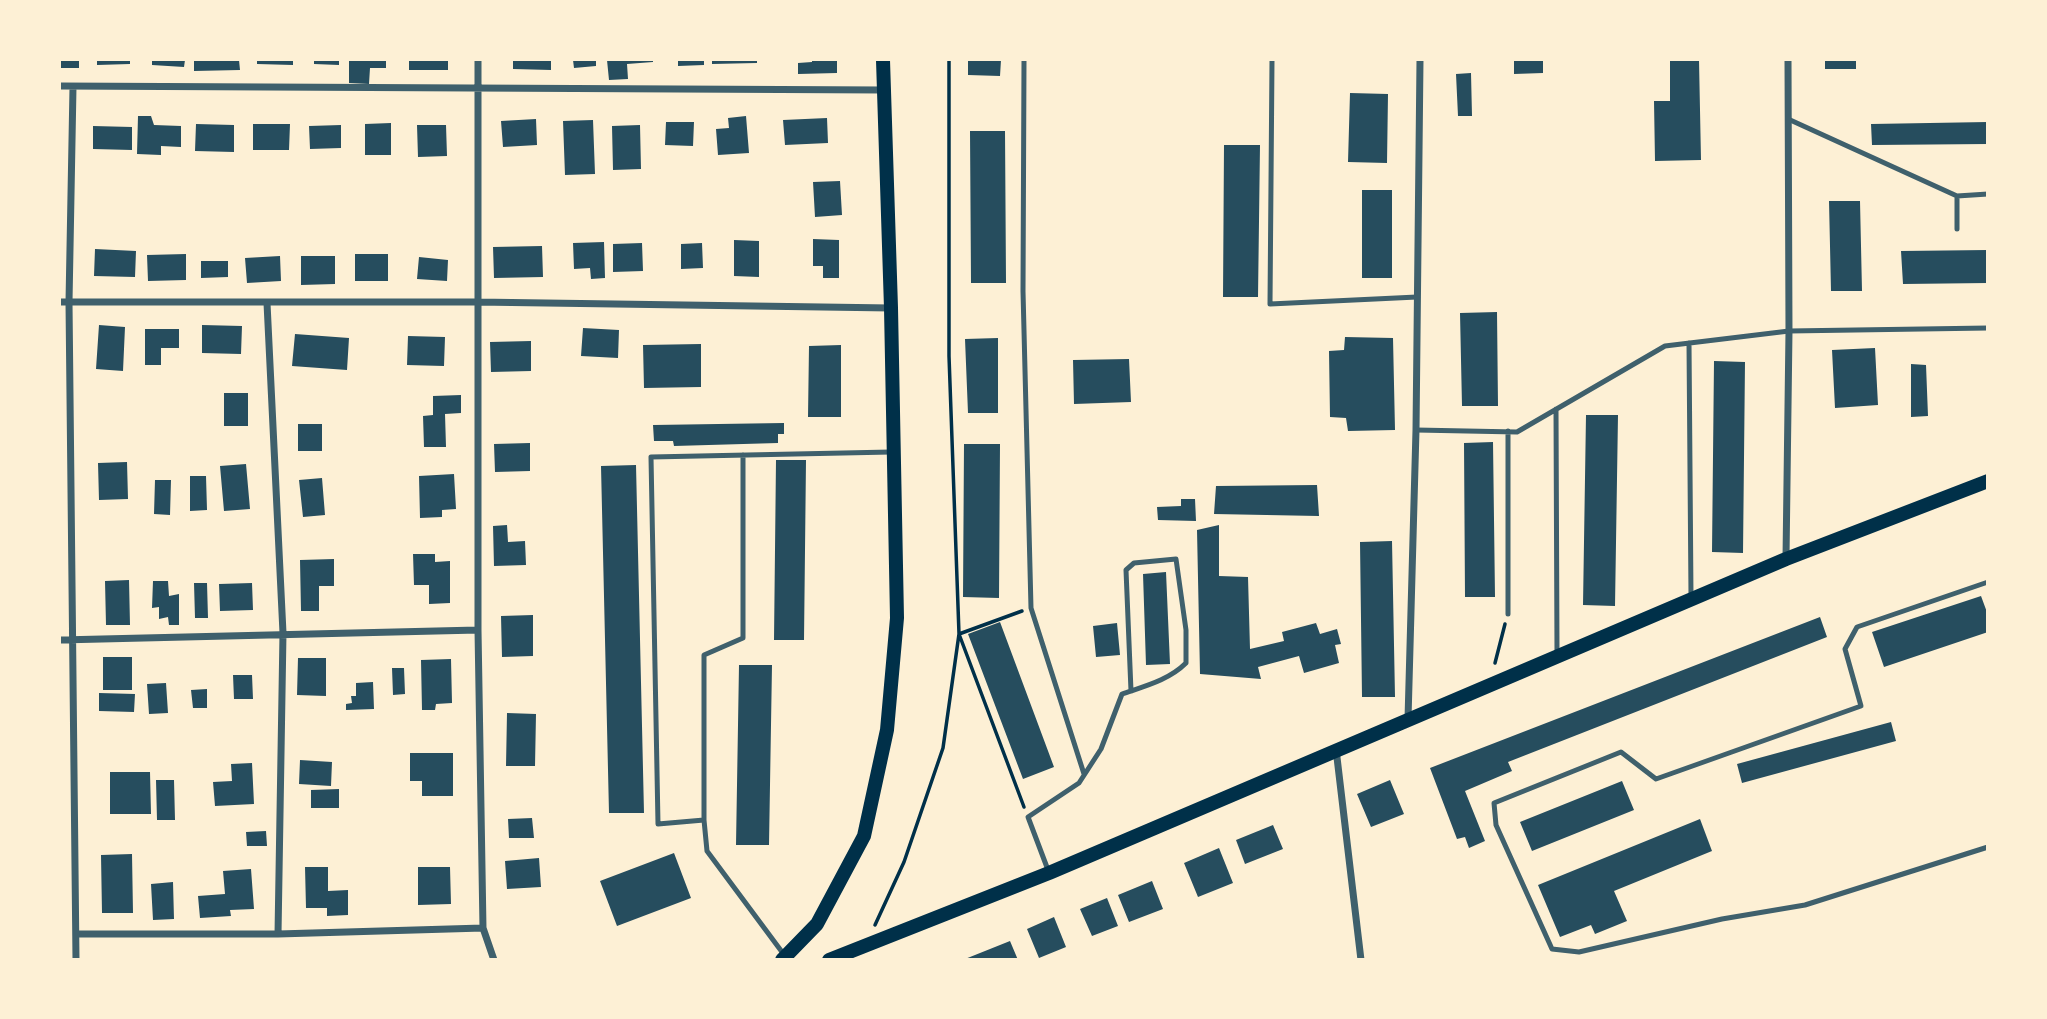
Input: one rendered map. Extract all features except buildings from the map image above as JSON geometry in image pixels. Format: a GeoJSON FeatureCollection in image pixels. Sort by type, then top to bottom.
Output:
{"type":"FeatureCollection","features":[{"type":"Feature","properties":{"kind":"main road"},"geometry":{"type":"LineString","coordinates":[[784,958],[817,924],[864,836],[887,730],[897,618],[895,452],[883,60]]}},
{"type":"Feature","properties":{"kind":"main road"},"geometry":{"type":"LineString","coordinates":[[829,960],[1049,873],[1786,559],[1987,481]]}},
{"type":"Feature","properties":{"kind":"street"},"geometry":{"type":"LineString","coordinates":[[478,60],[478,630],[483,928],[494,960]]}},
{"type":"Feature","properties":{"kind":"street"},"geometry":{"type":"LineString","coordinates":[[1408,720],[1416,430],[1420,60]]}},
{"type":"Feature","properties":{"kind":"street"},"geometry":{"type":"LineString","coordinates":[[1786,559],[1789,331],[1787,60]]}},
{"type":"Feature","properties":{"kind":"street"},"geometry":{"type":"LineString","coordinates":[[60,86],[883,90]]}},
{"type":"Feature","properties":{"kind":"street"},"geometry":{"type":"LineString","coordinates":[[73,86],[69,303],[76,960]]}},
{"type":"Feature","properties":{"kind":"street"},"geometry":{"type":"LineString","coordinates":[[60,302],[477,302],[891,308]]}},
{"type":"Feature","properties":{"kind":"street"},"geometry":{"type":"LineString","coordinates":[[267,303],[283,633],[278,934]]}},
{"type":"Feature","properties":{"kind":"street"},"geometry":{"type":"LineString","coordinates":[[60,640],[478,630]]}},
{"type":"Feature","properties":{"kind":"street"},"geometry":{"type":"LineString","coordinates":[[1336,749],[1361,960]]}},
{"type":"Feature","properties":{"kind":"street"},"geometry":{"type":"LineString","coordinates":[[76,934],[278,934],[483,928]]}},
{"type":"Feature","properties":{"kind":"lane"},"geometry":{"type":"LineString","coordinates":[[1024,60],[1023,291],[1031,608],[1084,774]]}},
{"type":"Feature","properties":{"kind":"lane"},"geometry":{"type":"LineString","coordinates":[[1272,60],[1270,304],[1417,297]]}},
{"type":"Feature","properties":{"kind":"lane"},"geometry":{"type":"LineString","coordinates":[[1788,119],[1957,196],[1987,194]]}},
{"type":"Feature","properties":{"kind":"lane"},"geometry":{"type":"LineString","coordinates":[[1957,196],[1957,229]]}},
{"type":"Feature","properties":{"kind":"lane"},"geometry":{"type":"LineString","coordinates":[[1416,430],[1517,432],[1665,346],[1789,331],[1987,328]]}},
{"type":"Feature","properties":{"kind":"lane"},"geometry":{"type":"LineString","coordinates":[[1689,343],[1691,600]]}},
{"type":"Feature","properties":{"kind":"lane"},"geometry":{"type":"LineString","coordinates":[[1556,409],[1557,657]]}},
{"type":"Feature","properties":{"kind":"lane"},"geometry":{"type":"LineString","coordinates":[[1508,431],[1508,614]]}},
{"type":"Feature","properties":{"kind":"lane"},"geometry":{"type":"LineString","coordinates":[[704,820],[658,824],[651,457],[895,452]]}},
{"type":"Feature","properties":{"kind":"lane"},"geometry":{"type":"LineString","coordinates":[[743,455],[743,638],[704,655],[704,820],[707,851],[784,958]]}},
{"type":"Feature","properties":{"kind":"lane"},"geometry":{"type":"LineString","coordinates":[[1049,873],[1028,817],[1079,783],[1101,748],[1122,694],[1175,675],[1186,663],[1186,631],[1176,559],[1134,563],[1126,569],[1130,691]]}},
{"type":"Feature","properties":{"kind":"lane"},"geometry":{"type":"LineString","coordinates":[[1987,582],[1857,627],[1844,649],[1861,706],[1656,779],[1621,752],[1494,803],[1496,825],[1552,949],[1579,952],[1722,919],[1805,905],[1987,847]]}},
{"type":"Feature","properties":{"kind":"path"},"geometry":{"type":"LineString","coordinates":[[867,943],[904,862],[943,748],[959,634],[949,356],[949,60]]}},
{"type":"Feature","properties":{"kind":"path"},"geometry":{"type":"LineString","coordinates":[[959,634],[1031,608]]}},
{"type":"Feature","properties":{"kind":"path"},"geometry":{"type":"LineString","coordinates":[[1495,663],[1508,614]]}},
{"type":"Feature","properties":{"kind":"path"},"geometry":{"type":"LineString","coordinates":[[959,634],[1028,817]]}}]}
